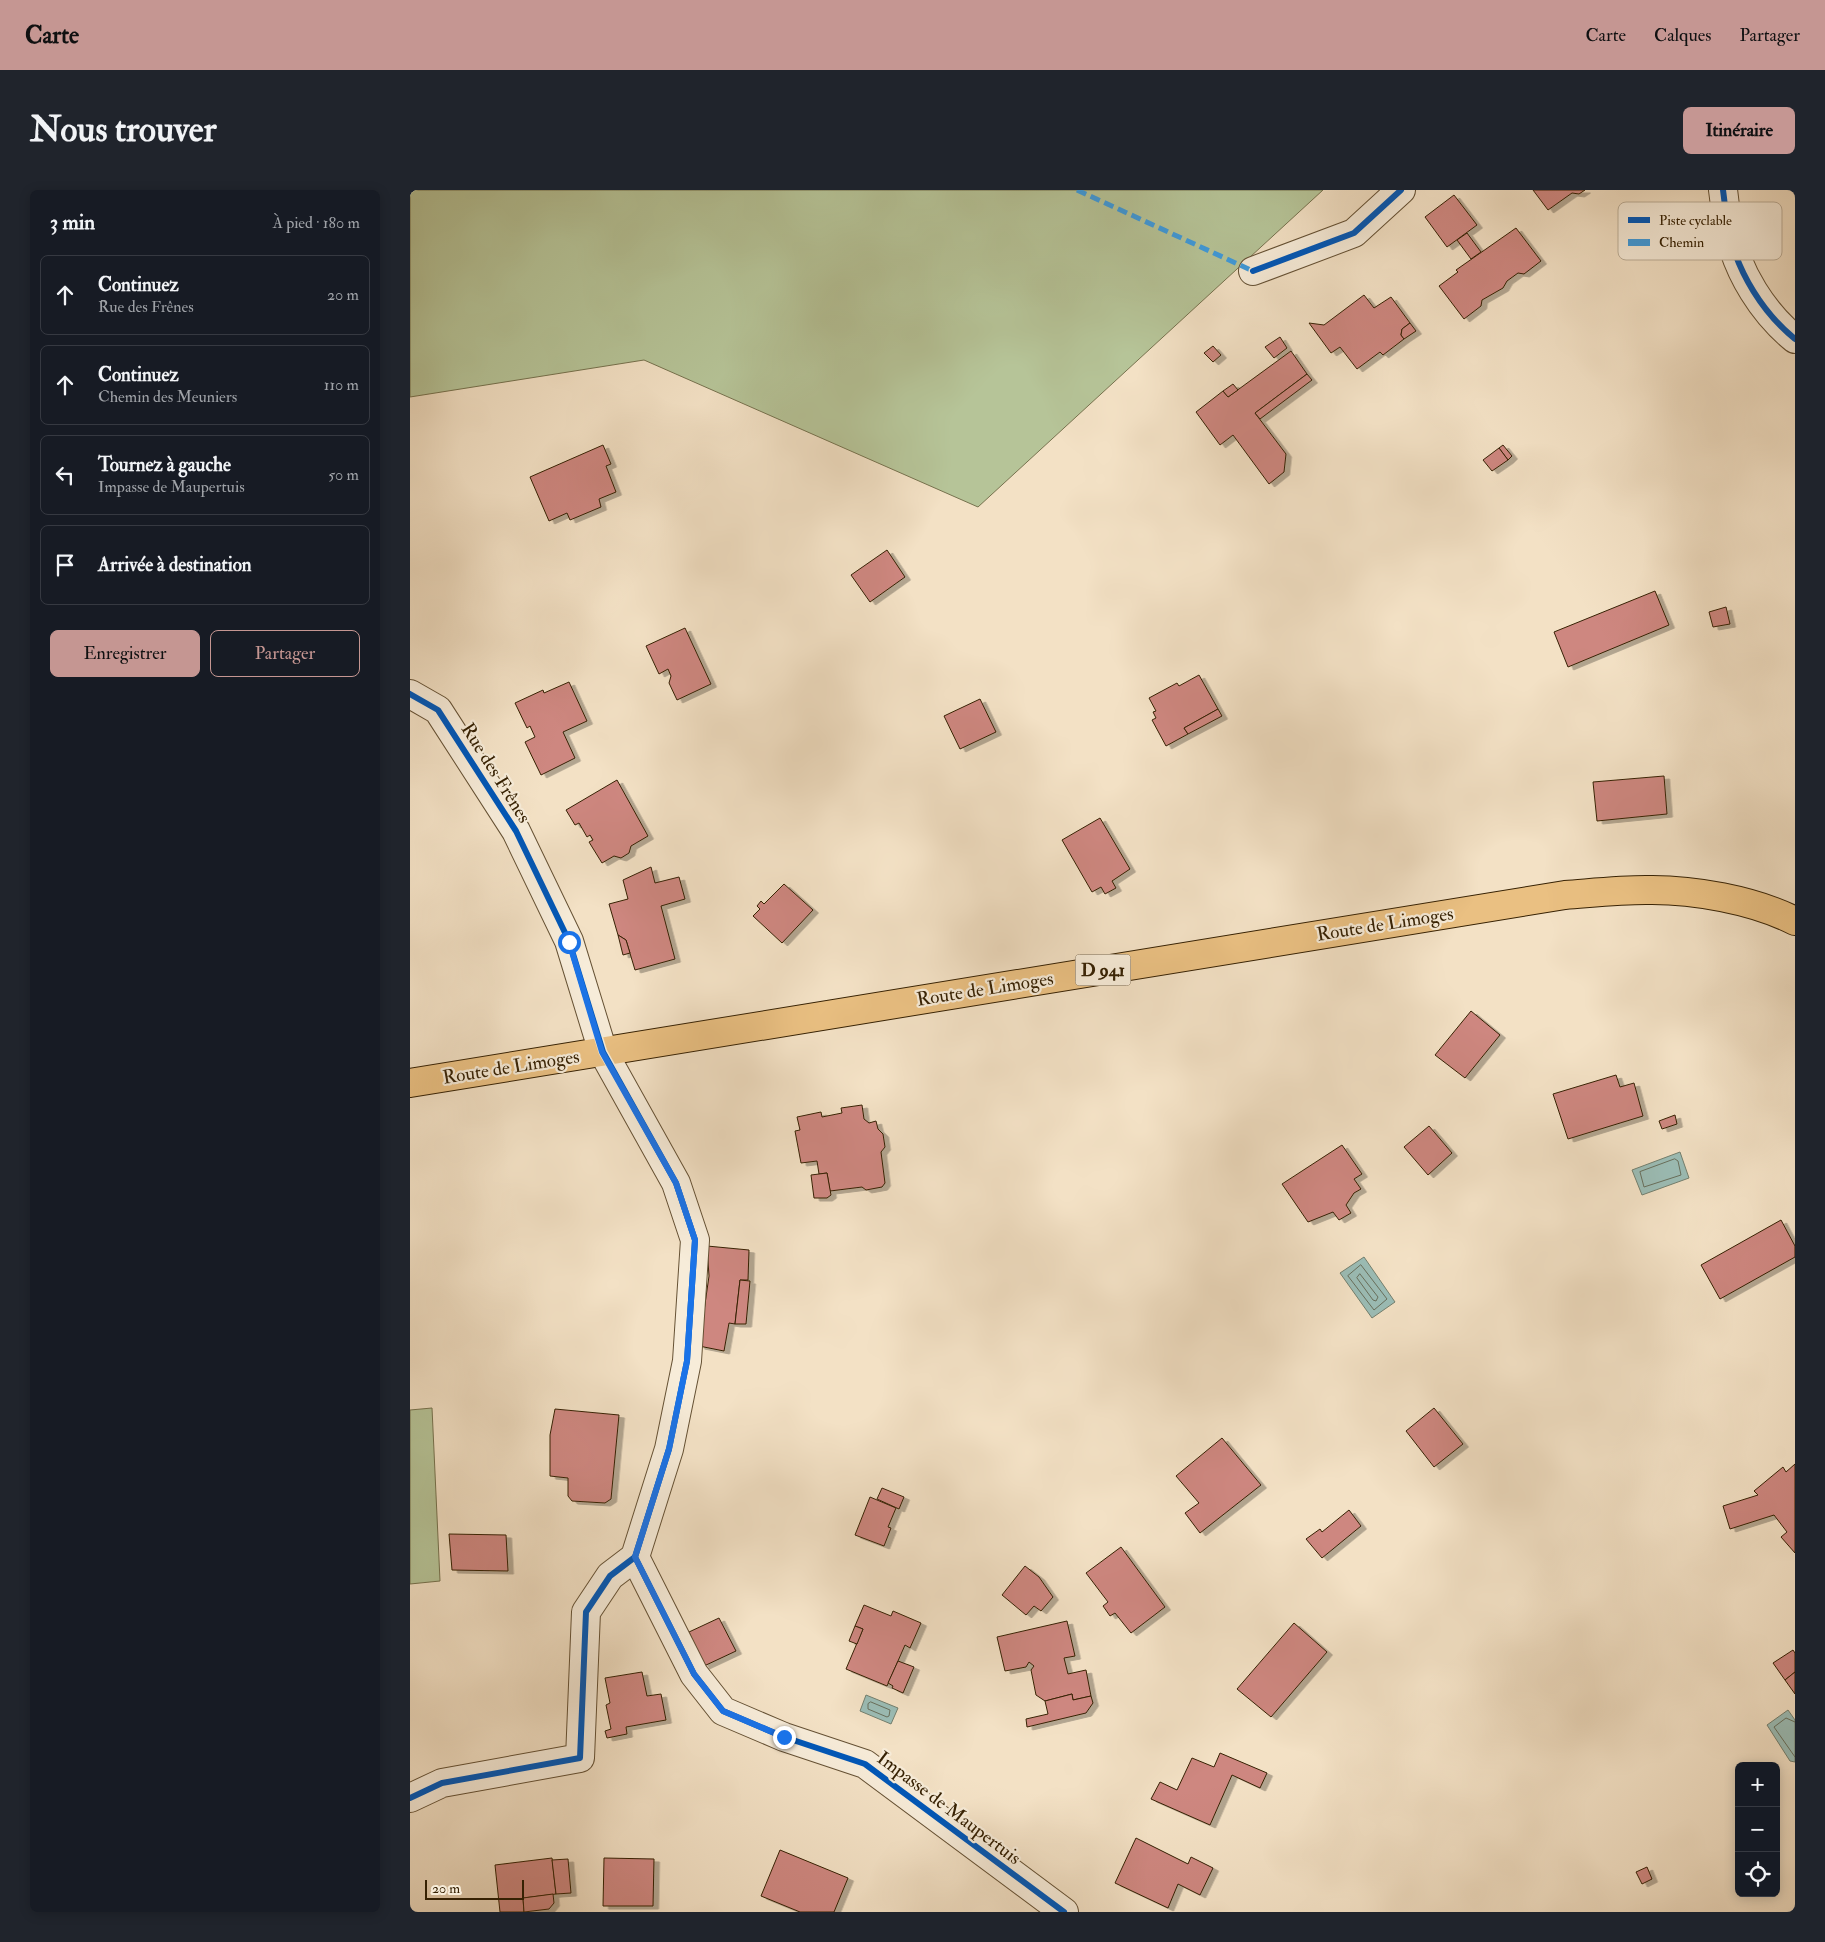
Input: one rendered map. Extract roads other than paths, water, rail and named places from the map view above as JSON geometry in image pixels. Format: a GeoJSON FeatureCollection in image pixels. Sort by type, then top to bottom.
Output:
{"type":"FeatureCollection","features":[{"type":"Feature","properties":{"kind":"main road","name":"Route de Limoges"},"geometry":{"type":"LineString","coordinates":[[410,1083],[1565,895],[1647,890],[1702,895],[1771,909],[1795,921]]}},
{"type":"Feature","properties":{"kind":"street"},"geometry":{"type":"LineString","coordinates":[[1253,271],[1354,233],[1401,190]]}},
{"type":"Feature","properties":{"kind":"street"},"geometry":{"type":"LineString","coordinates":[[1739,260],[1746,279],[1776,323],[1795,339]]}},
{"type":"Feature","properties":{"kind":"street","name":"Rue des Frênes"},"geometry":{"type":"LineString","coordinates":[[410,694],[438,710],[516,831],[569,942],[602,1052],[676,1183],[695,1240],[687,1361],[669,1449],[635,1557]]}},
{"type":"Feature","properties":{"kind":"street"},"geometry":{"type":"LineString","coordinates":[[410,1798],[442,1783],[580,1758],[586,1612],[610,1576],[635,1557]]}},
{"type":"Feature","properties":{"kind":"street","name":"Impasse de Maupertuis"},"geometry":{"type":"LineString","coordinates":[[635,1557],[694,1674],[723,1711],[784,1737],[866,1764],[1064,1912]]}},
{"type":"Feature","properties":{"kind":"water"},"geometry":{"type":"Polygon","coordinates":[[[1680,1152],[1689,1178],[1642,1195],[1632,1170],[1680,1152]]]}},
{"type":"Feature","properties":{"kind":"water"},"geometry":{"type":"Polygon","coordinates":[[[1364,1257],[1395,1302],[1372,1318],[1340,1273],[1364,1257]]]}},
{"type":"Feature","properties":{"kind":"water"},"geometry":{"type":"Polygon","coordinates":[[[866,1695],[898,1708],[891,1724],[860,1711],[866,1695]]]}},
{"type":"Feature","properties":{"kind":"water"},"geometry":{"type":"Polygon","coordinates":[[[1788,1710],[1795,1720],[1795,1762],[1790,1761],[1767,1725],[1788,1710]]]}}]}
